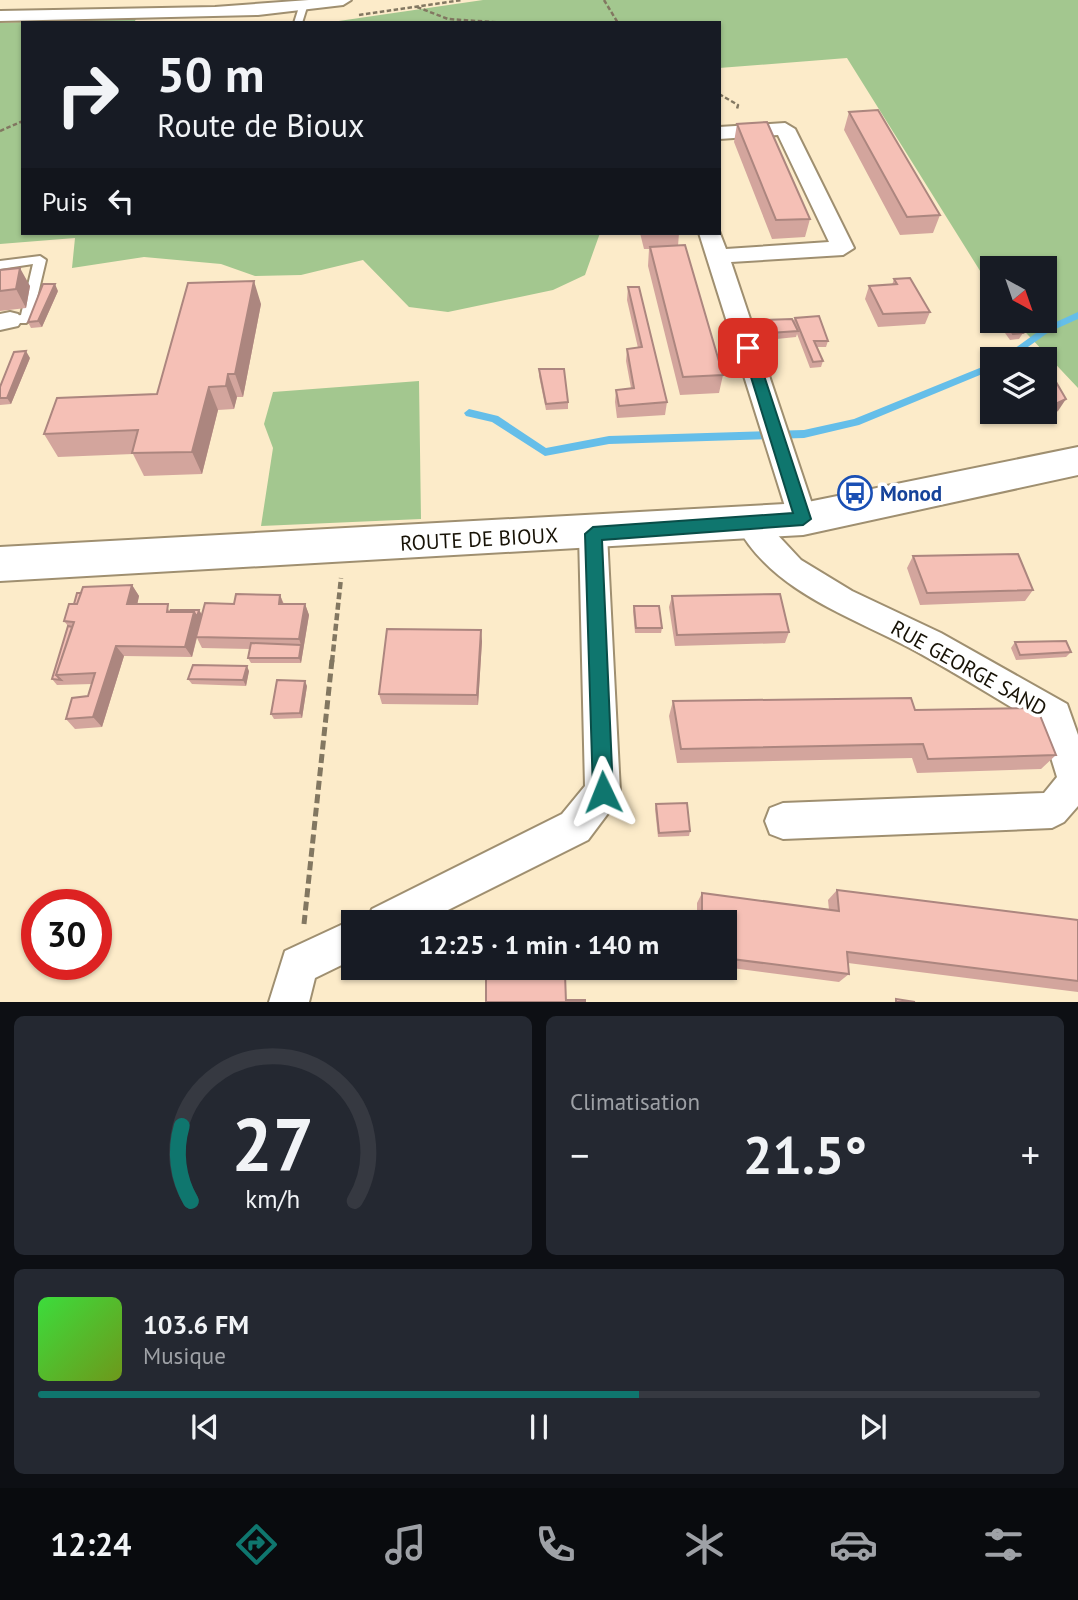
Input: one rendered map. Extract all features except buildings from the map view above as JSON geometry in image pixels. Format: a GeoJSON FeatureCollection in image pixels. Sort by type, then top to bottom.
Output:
{"type":"FeatureCollection","features":[{"type":"Feature","properties":{"kind":"main road","name":"ROUTE DE BIOUX"},"geometry":{"type":"LineString","coordinates":[[0,564],[593,534],[803,519],[1078,461]]}},
{"type":"Feature","properties":{"kind":"street"},"geometry":{"type":"LineString","coordinates":[[0,16],[230,12],[301,15],[343,0]]}},
{"type":"Feature","properties":{"kind":"street"},"geometry":{"type":"LineString","coordinates":[[719,256],[843,248],[785,129],[721,133]]}},
{"type":"Feature","properties":{"kind":"street"},"geometry":{"type":"LineString","coordinates":[[711,235],[803,519]]}},
{"type":"Feature","properties":{"kind":"street","name":"RUE GEORGE SAND"},"geometry":{"type":"LineString","coordinates":[[750,524],[792,569],[841,600],[930,643],[1055,715],[1076,782],[1052,810],[783,821]]}},
{"type":"Feature","properties":{"kind":"street"},"geometry":{"type":"LineString","coordinates":[[409,910],[575,827],[603,792],[593,534]]}},
{"type":"Feature","properties":{"kind":"street"},"geometry":{"type":"LineString","coordinates":[[289,1002],[299,965],[341,944]]}},
{"type":"Feature","properties":{"kind":"lane"},"geometry":{"type":"LineString","coordinates":[[0,265],[40,260],[26,319],[5,321]]}},
{"type":"Feature","properties":{"kind":"path"},"geometry":{"type":"LineString","coordinates":[[359,15],[462,0]]}},
{"type":"Feature","properties":{"kind":"path"},"geometry":{"type":"LineString","coordinates":[[604,0],[617,21]]}},
{"type":"Feature","properties":{"kind":"path"},"geometry":{"type":"LineString","coordinates":[[417,7],[429,16],[474,21]]}},
{"type":"Feature","properties":{"kind":"path"},"geometry":{"type":"LineString","coordinates":[[0,131],[21,122]]}},
{"type":"Feature","properties":{"kind":"path"},"geometry":{"type":"LineString","coordinates":[[299,965],[344,546]]}},
{"type":"Feature","properties":{"kind":"green space"},"geometry":{"type":"Polygon","coordinates":[[[483,0],[1078,0],[1078,388],[1057,366],[1057,347],[1039,347],[1026,333],[1057,333],[1057,256],[980,256],[980,271],[847,58],[721,68],[721,21],[339,21],[483,0]]]}},
{"type":"Feature","properties":{"kind":"green space"},"geometry":{"type":"Polygon","coordinates":[[[137,17],[135,21],[46,21],[137,17]]]}},
{"type":"Feature","properties":{"kind":"green space"},"geometry":{"type":"Polygon","coordinates":[[[21,22],[21,235],[599,235],[585,275],[553,290],[448,312],[409,307],[363,260],[301,275],[255,276],[221,264],[144,257],[72,268],[75,238],[0,244],[0,23],[21,22]]]}},
{"type":"Feature","properties":{"kind":"green space"},"geometry":{"type":"Polygon","coordinates":[[[419,381],[421,519],[261,526],[273,448],[264,424],[273,392],[419,381]]]}},
{"type":"Feature","properties":{"kind":"waterway"},"geometry":{"type":"LineString","coordinates":[[1021,347],[1046,330],[1078,315]]}},
{"type":"Feature","properties":{"kind":"waterway"},"geometry":{"type":"LineString","coordinates":[[469,413],[495,419],[545,452],[609,440],[804,434],[856,422],[980,371]]}},
{"type":"Feature","properties":{"kind":"place","name":"Monod"},"geometry":{"type":"Point","coordinates":[855,493]}},
{"type":"Feature","properties":{"kind":"route"},"geometry":{"type":"LineString","coordinates":[[603,792],[593,534],[803,519],[748,348]]}}]}
